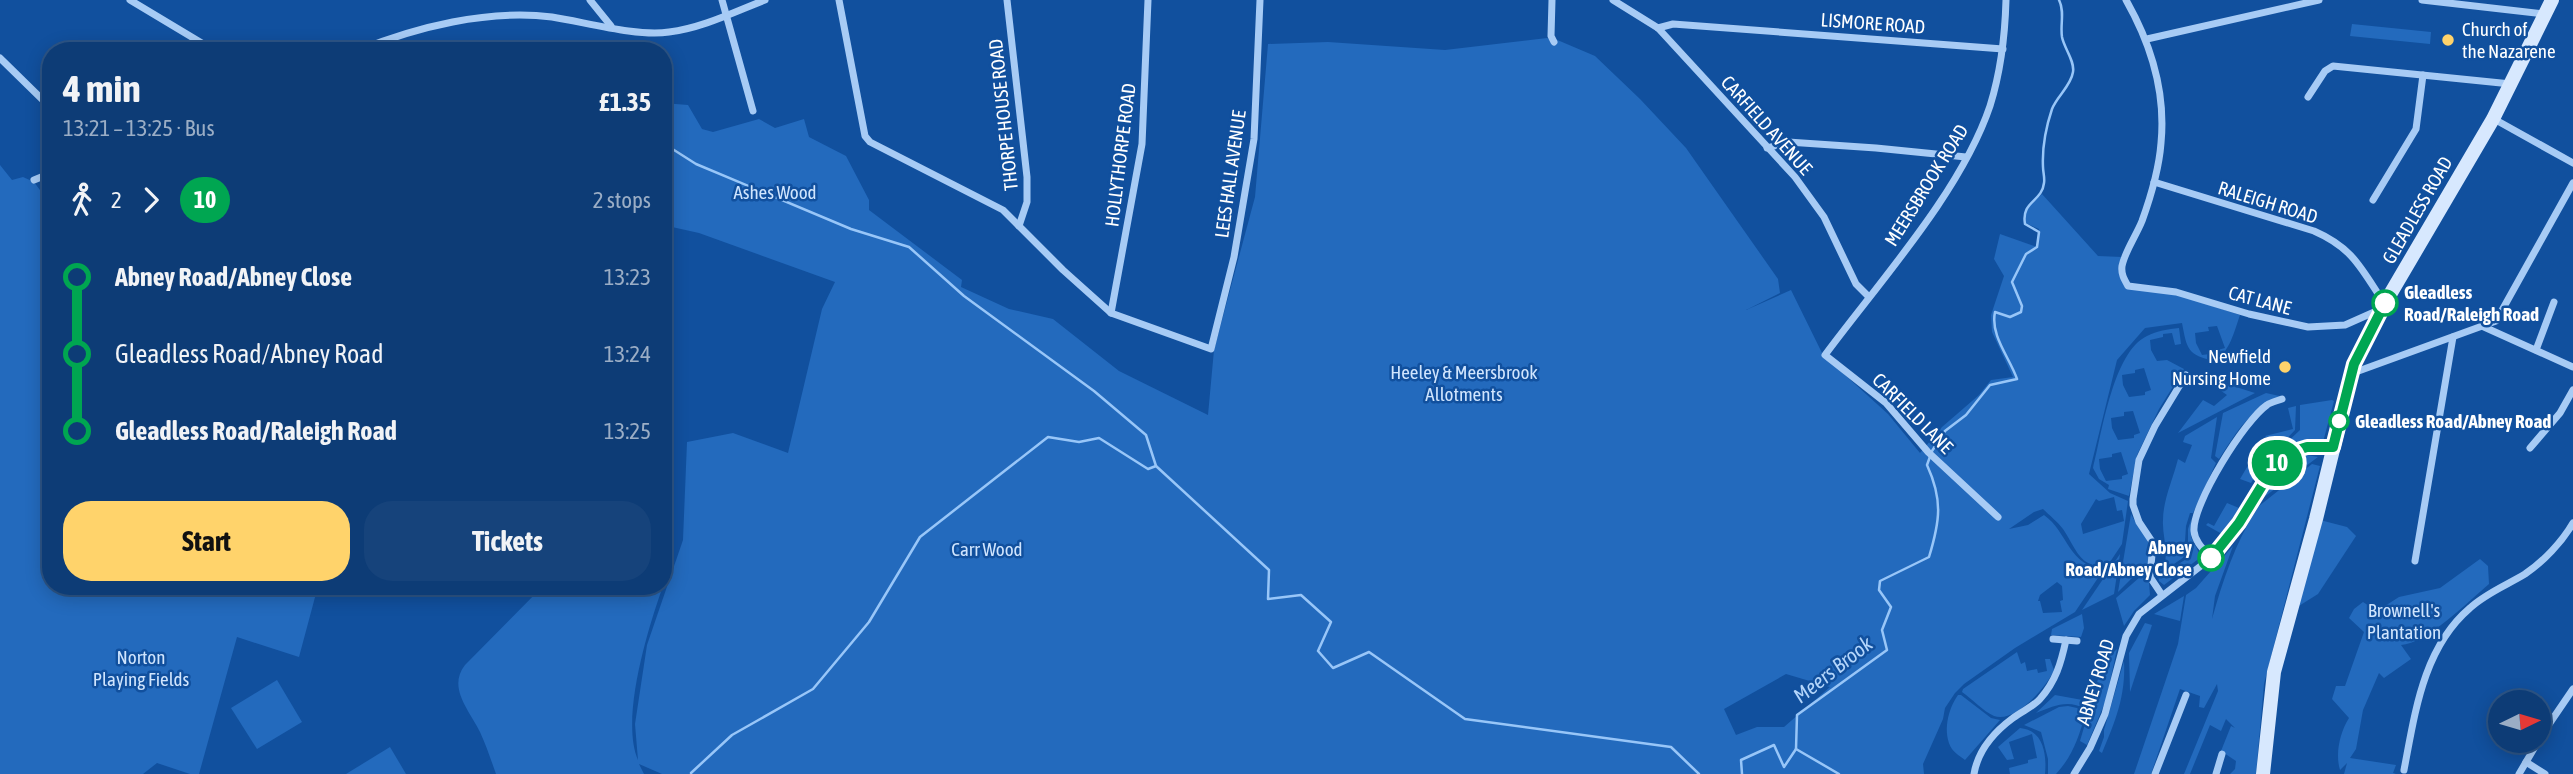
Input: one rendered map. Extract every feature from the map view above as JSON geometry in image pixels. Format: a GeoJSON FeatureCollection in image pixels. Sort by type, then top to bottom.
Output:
{"type":"FeatureCollection","features":[{"type":"Feature","properties":{"kind":"main road","name":"GLEADLESS ROAD"},"geometry":{"type":"LineString","coordinates":[[2263,774],[2274,672],[2316,519],[2351,374],[2365,339],[2493,118],[2552,0]]}},
{"type":"Feature","properties":{"kind":"street"},"geometry":{"type":"LineString","coordinates":[[130,0],[200,42]]}},
{"type":"Feature","properties":{"kind":"street"},"geometry":{"type":"LineString","coordinates":[[590,0],[612,27]]}},
{"type":"Feature","properties":{"kind":"street"},"geometry":{"type":"LineString","coordinates":[[722,0],[753,111]]}},
{"type":"Feature","properties":{"kind":"street"},"geometry":{"type":"LineString","coordinates":[[380,42],[431,27],[517,15],[548,17],[646,33],[666,33],[689,29],[765,0]]}},
{"type":"Feature","properties":{"kind":"street"},"geometry":{"type":"LineString","coordinates":[[839,0],[865,136],[870,142],[1003,210],[1111,313]]}},
{"type":"Feature","properties":{"kind":"street","name":"THORPE HOUSE ROAD"},"geometry":{"type":"LineString","coordinates":[[1007,0],[1027,177],[1027,202],[1019,226]]}},
{"type":"Feature","properties":{"kind":"street","name":"HOLLYTHORPE ROAD"},"geometry":{"type":"LineString","coordinates":[[1111,313],[1142,144],[1148,0]]}},
{"type":"Feature","properties":{"kind":"street","name":"LEES HALL AVENUE"},"geometry":{"type":"LineString","coordinates":[[1111,313],[1211,349],[1234,257],[1254,139],[1260,0]]}},
{"type":"Feature","properties":{"kind":"street"},"geometry":{"type":"LineString","coordinates":[[1552,0],[1551,36],[1554,42]]}},
{"type":"Feature","properties":{"kind":"street","name":"CARFIELD AVENUE"},"geometry":{"type":"LineString","coordinates":[[1613,0],[1658,28],[1810,196],[1824,217],[1856,284],[1868,296]]}},
{"type":"Feature","properties":{"kind":"street","name":"MEERSBROOK ROAD"},"geometry":{"type":"LineString","coordinates":[[1868,296],[1934,208],[1966,158],[1990,105],[2003,49],[2006,0]]}},
{"type":"Feature","properties":{"kind":"street"},"geometry":{"type":"LineString","coordinates":[[2126,0],[2147,39],[2156,71],[2162,111],[2161,144],[2154,182]]}},
{"type":"Feature","properties":{"kind":"street"},"geometry":{"type":"LineString","coordinates":[[2147,39],[2319,0]]}},
{"type":"Feature","properties":{"kind":"street"},"geometry":{"type":"LineString","coordinates":[[2422,0],[2545,14]]}},
{"type":"Feature","properties":{"kind":"street","name":"LISMORE ROAD"},"geometry":{"type":"LineString","coordinates":[[1658,28],[1673,24],[2003,49]]}},
{"type":"Feature","properties":{"kind":"street"},"geometry":{"type":"LineString","coordinates":[[0,58],[42,99]]}},
{"type":"Feature","properties":{"kind":"street"},"geometry":{"type":"LineString","coordinates":[[2308,97],[2325,71],[2333,66],[2511,84]]}},
{"type":"Feature","properties":{"kind":"street"},"geometry":{"type":"LineString","coordinates":[[2373,200],[2416,129],[2423,75]]}},
{"type":"Feature","properties":{"kind":"street"},"geometry":{"type":"LineString","coordinates":[[2493,118],[2573,163]]}},
{"type":"Feature","properties":{"kind":"street"},"geometry":{"type":"LineString","coordinates":[[1767,148],[1787,142],[1966,158]]}},
{"type":"Feature","properties":{"kind":"street"},"geometry":{"type":"LineString","coordinates":[[34,180],[42,177]]}},
{"type":"Feature","properties":{"kind":"street","name":"CAT LANE"},"geometry":{"type":"LineString","coordinates":[[2154,182],[2141,222],[2122,265],[2123,277],[2128,286],[2176,292],[2249,314],[2308,327],[2345,325],[2383,306]]}},
{"type":"Feature","properties":{"kind":"street","name":"RALEIGH ROAD"},"geometry":{"type":"LineString","coordinates":[[2154,182],[2314,231],[2334,240],[2353,256],[2383,306]]}},
{"type":"Feature","properties":{"kind":"street"},"geometry":{"type":"LineString","coordinates":[[2351,374],[2496,321],[2573,183]]}},
{"type":"Feature","properties":{"kind":"street","name":"CARFIELD LANE"},"geometry":{"type":"LineString","coordinates":[[1868,296],[1825,355],[1886,403],[1931,454],[1998,517]]}},
{"type":"Feature","properties":{"kind":"street"},"geometry":{"type":"LineString","coordinates":[[2536,350],[2554,302]]}},
{"type":"Feature","properties":{"kind":"street"},"geometry":{"type":"LineString","coordinates":[[2484,327],[2573,367]]}},
{"type":"Feature","properties":{"kind":"street"},"geometry":{"type":"LineString","coordinates":[[2415,561],[2453,337]]}},
{"type":"Feature","properties":{"kind":"street"},"geometry":{"type":"LineString","coordinates":[[2161,595],[2150,577],[2153,543],[2139,522],[2133,499],[2139,460],[2155,426],[2186,375]]}},
{"type":"Feature","properties":{"kind":"street"},"geometry":{"type":"LineString","coordinates":[[2530,448],[2560,413],[2573,390]]}},
{"type":"Feature","properties":{"kind":"street"},"geometry":{"type":"LineString","coordinates":[[2211,558],[2198,544],[2194,531],[2195,518],[2221,463],[2241,434],[2268,404],[2282,399]]}},
{"type":"Feature","properties":{"kind":"street","name":"ABNEY ROAD"},"geometry":{"type":"LineString","coordinates":[[2074,774],[2090,748],[2105,714],[2126,636],[2139,614],[2211,558],[2239,523],[2274,466],[2285,454],[2307,447],[2333,447]]}},
{"type":"Feature","properties":{"kind":"street"},"geometry":{"type":"LineString","coordinates":[[2404,770],[2420,695],[2428,670],[2443,641],[2469,608],[2529,571],[2570,535],[2573,523]]}},
{"type":"Feature","properties":{"kind":"street","name":"ABNEY ROAD"},"geometry":{"type":"LineString","coordinates":[[2053,639],[2077,642]]}},
{"type":"Feature","properties":{"kind":"street","name":"ABNEY ROAD"},"geometry":{"type":"LineString","coordinates":[[1974,774],[1976,761],[1986,743],[2011,719],[2038,701],[2051,685],[2059,670],[2066,640]]}},
{"type":"Feature","properties":{"kind":"street"},"geometry":{"type":"LineString","coordinates":[[2552,720],[2573,689]]}},
{"type":"Feature","properties":{"kind":"street"},"geometry":{"type":"LineString","coordinates":[[2155,774],[2186,695]]}},
{"type":"Feature","properties":{"kind":"street"},"geometry":{"type":"LineString","coordinates":[[2519,774],[2531,753]]}},
{"type":"Feature","properties":{"kind":"street"},"geometry":{"type":"LineString","coordinates":[[2216,774],[2222,754]]}},
{"type":"Feature","properties":{"kind":"street"},"geometry":{"type":"LineString","coordinates":[[2526,762],[2545,774]]}},
{"type":"Feature","properties":{"kind":"green space"},"geometry":{"type":"Polygon","coordinates":[[[2352,24],[2431,32],[2430,44],[2350,36],[2352,24]]]}},
{"type":"Feature","properties":{"kind":"green space"},"geometry":{"type":"Polygon","coordinates":[[[1547,38],[1595,56],[1686,148],[1778,279],[1780,293],[1746,310],[1791,290],[1823,355],[1888,414],[1920,453],[1942,427],[1979,395],[1991,380],[2013,377],[1992,332],[1991,315],[2004,276],[1994,259],[2000,234],[2037,247],[2039,229],[2025,223],[2026,209],[2042,194],[2098,256],[2122,257],[2127,288],[2163,290],[2240,315],[2228,347],[2215,361],[2190,350],[2182,323],[2145,328],[2117,360],[2089,474],[2110,493],[2128,501],[2122,544],[2108,565],[2099,566],[2080,556],[2061,526],[2043,509],[2009,529],[2028,525],[2044,515],[2059,530],[2076,556],[2092,567],[2104,569],[2075,612],[2015,648],[1955,693],[1945,708],[1943,719],[1923,764],[1924,774],[662,774],[639,764],[644,774],[496,774],[480,732],[462,699],[458,682],[465,665],[534,595],[660,595],[650,625],[634,698],[633,742],[638,760],[635,724],[647,645],[664,595],[672,595],[672,572],[683,540],[687,442],[733,433],[788,453],[822,309],[835,282],[699,233],[672,227],[672,104],[688,105],[702,129],[713,132],[759,119],[775,128],[804,119],[809,137],[846,156],[869,200],[869,210],[962,280],[961,287],[1009,309],[1053,319],[1119,371],[1208,415],[1214,350],[1255,197],[1268,44],[1328,42],[1445,50],[1547,38]],[[2217,326],[2208,327],[2209,331],[2195,333],[2202,355],[2218,353],[2218,350],[2225,348],[2217,326]],[[2114,497],[2099,501],[2096,499],[2081,524],[2083,534],[2124,521],[2122,510],[2117,511],[2114,497]],[[2057,582],[2040,595],[2038,601],[2043,613],[2062,612],[2062,586],[2057,582]],[[1786,674],[1724,709],[1736,735],[1757,727],[1784,727],[1830,687],[1786,674]]]}},
{"type":"Feature","properties":{"kind":"green space","name":"Norton Playing Fields"},"geometry":{"type":"Polygon","coordinates":[[[0,165],[12,180],[23,177],[34,182],[42,193],[42,595],[316,595],[299,657],[237,637],[199,774],[190,774],[157,763],[143,774],[0,774],[0,165]]]}},
{"type":"Feature","properties":{"kind":"green space"},"geometry":{"type":"Polygon","coordinates":[[[2179,328],[2181,344],[2175,345],[2172,333],[2150,340],[2151,350],[2157,361],[2167,360],[2184,369],[2159,409],[2137,455],[2129,496],[2108,489],[2109,485],[2099,479],[2093,468],[2117,376],[2125,358],[2135,345],[2151,334],[2179,328]],[[2144,368],[2122,375],[2129,397],[2145,395],[2145,392],[2151,390],[2144,368]],[[2133,411],[2124,412],[2124,416],[2111,418],[2118,440],[2134,438],[2134,435],[2140,433],[2133,411]],[[2121,452],[2112,454],[2112,457],[2099,459],[2106,481],[2122,479],[2122,476],[2128,474],[2121,452]]]}},
{"type":"Feature","properties":{"kind":"green space"},"geometry":{"type":"Polygon","coordinates":[[[2217,381],[2255,393],[2178,433],[2203,400],[2214,406],[2227,395],[2214,386],[2217,381]]]}},
{"type":"Feature","properties":{"kind":"green space"},"geometry":{"type":"Polygon","coordinates":[[[2266,393],[2284,397],[2253,415],[2239,429],[2219,459],[2215,456],[2223,413],[2266,393]]]}},
{"type":"Feature","properties":{"kind":"green space"},"geometry":{"type":"Polygon","coordinates":[[[2334,401],[2323,442],[2283,450],[2282,447],[2300,430],[2300,405],[2334,401]]]}},
{"type":"Feature","properties":{"kind":"green space"},"geometry":{"type":"Polygon","coordinates":[[[2296,406],[2295,430],[2279,447],[2265,436],[2293,429],[2288,408],[2296,406]]]}},
{"type":"Feature","properties":{"kind":"green space"},"geometry":{"type":"Polygon","coordinates":[[[2217,417],[2211,458],[2216,463],[2193,513],[2190,513],[2186,526],[2184,557],[2174,564],[2164,566],[2166,554],[2163,512],[2178,459],[2185,463],[2192,445],[2183,442],[2185,436],[2217,417]]]}},
{"type":"Feature","properties":{"kind":"green space"},"geometry":{"type":"Polygon","coordinates":[[[2263,440],[2275,449],[2263,462],[2251,483],[2240,479],[2263,440]]]}},
{"type":"Feature","properties":{"kind":"green space"},"geometry":{"type":"Polygon","coordinates":[[[2298,457],[2318,457],[2260,500],[2278,471],[2298,457]]]}},
{"type":"Feature","properties":{"kind":"green space"},"geometry":{"type":"Polygon","coordinates":[[[2312,464],[2320,466],[2264,684],[2256,774],[2230,774],[2235,769],[2236,761],[2221,751],[2231,726],[2235,728],[2226,719],[2221,731],[2210,725],[2190,774],[2184,774],[2218,691],[2217,684],[2204,708],[2199,707],[2200,696],[2180,689],[2151,774],[2134,774],[2178,644],[2186,595],[2196,588],[2233,546],[2215,596],[2212,619],[2231,561],[2259,506],[2312,464]]]}},
{"type":"Feature","properties":{"kind":"green space"},"geometry":{"type":"Polygon","coordinates":[[[2227,503],[2239,508],[2222,534],[2206,525],[2208,523],[2214,526],[2227,503]]]}},
{"type":"Feature","properties":{"kind":"green space"},"geometry":{"type":"Polygon","coordinates":[[[2131,514],[2148,544],[2149,567],[2141,569],[2118,592],[2131,514]]]}},
{"type":"Feature","properties":{"kind":"green space"},"geometry":{"type":"Polygon","coordinates":[[[2191,520],[2191,537],[2201,557],[2164,585],[2159,581],[2157,570],[2172,568],[2188,558],[2188,529],[2191,520]]]}},
{"type":"Feature","properties":{"kind":"green space"},"geometry":{"type":"Polygon","coordinates":[[[2320,520],[2347,527],[2356,536],[2318,594],[2294,609],[2320,520]]]}},
{"type":"Feature","properties":{"kind":"green space"},"geometry":{"type":"Polygon","coordinates":[[[2120,554],[2114,594],[2082,610],[2120,554]]]}},
{"type":"Feature","properties":{"kind":"green space","name":"Brownell's Plantation"},"geometry":{"type":"Polygon","coordinates":[[[2480,559],[2488,566],[2489,584],[2435,630],[2411,643],[2401,645],[2411,659],[2384,678],[2379,673],[2363,710],[2356,749],[2350,758],[2396,765],[2393,773],[2396,774],[2344,774],[2347,763],[2340,770],[2338,750],[2349,718],[2332,699],[2336,686],[2345,686],[2364,632],[2349,618],[2354,609],[2363,602],[2377,611],[2399,597],[2440,588],[2480,559]]]}},
{"type":"Feature","properties":{"kind":"green space"},"geometry":{"type":"Polygon","coordinates":[[[2148,570],[2150,595],[2124,626],[2116,598],[2148,570]]]}},
{"type":"Feature","properties":{"kind":"green space"},"geometry":{"type":"Polygon","coordinates":[[[2184,596],[2180,621],[2154,614],[2184,596]]]}},
{"type":"Feature","properties":{"kind":"green space"},"geometry":{"type":"Polygon","coordinates":[[[2082,614],[2084,628],[2081,637],[2051,635],[2052,629],[2082,614]]]}},
{"type":"Feature","properties":{"kind":"green space"},"geometry":{"type":"Polygon","coordinates":[[[2145,623],[2152,625],[2130,692],[2129,653],[2145,623]]]}},
{"type":"Feature","properties":{"kind":"green space"},"geometry":{"type":"Polygon","coordinates":[[[2117,649],[2106,700],[2087,745],[2080,741],[2103,662],[2117,649]]]}},
{"type":"Feature","properties":{"kind":"green space"},"geometry":{"type":"Polygon","coordinates":[[[2017,652],[2021,664],[2025,662],[2027,671],[2047,671],[2045,659],[2050,659],[2054,670],[2037,694],[2020,709],[2011,715],[1994,716],[1962,692],[1963,689],[2017,652]]]}},
{"type":"Feature","properties":{"kind":"green space"},"geometry":{"type":"Polygon","coordinates":[[[2124,661],[2121,697],[2102,753],[2099,751],[2104,730],[2124,661]]]}},
{"type":"Feature","properties":{"kind":"green space"},"geometry":{"type":"Polygon","coordinates":[[[277,680],[302,722],[257,749],[231,708],[277,680]]]}},
{"type":"Feature","properties":{"kind":"green space"},"geometry":{"type":"Polygon","coordinates":[[[1958,695],[1991,718],[2000,720],[1965,760],[1952,749],[1947,736],[1949,714],[1958,695]]]}},
{"type":"Feature","properties":{"kind":"green space"},"geometry":{"type":"Polygon","coordinates":[[[2055,695],[2088,701],[2086,709],[2067,704],[2036,713],[2055,695]]]}},
{"type":"Feature","properties":{"kind":"green space"},"geometry":{"type":"Polygon","coordinates":[[[2059,707],[2077,708],[2085,715],[2083,723],[2066,761],[2056,774],[2048,774],[2048,759],[2041,732],[2024,725],[2059,707]]]}},
{"type":"Feature","properties":{"kind":"green space"},"geometry":{"type":"Polygon","coordinates":[[[2020,728],[2034,733],[2039,738],[2044,751],[2045,774],[2010,774],[2009,768],[2037,758],[2032,734],[2009,742],[2014,759],[2007,760],[1998,747],[2020,728]]]}},
{"type":"Feature","properties":{"kind":"green space"},"geometry":{"type":"Polygon","coordinates":[[[390,747],[406,774],[346,774],[390,747]]]}},
{"type":"Feature","properties":{"kind":"waterway","name":"Meers Brook"},"geometry":{"type":"LineString","coordinates":[[1742,774],[1741,760],[1774,745],[1784,767],[1796,749],[1797,715],[1887,650],[1882,630],[1891,607],[1879,590],[1880,581],[1929,557],[1938,511],[1936,489],[1927,465],[1932,451],[1945,431],[1966,415],[1990,385],[2017,379],[1998,338],[1994,321],[1995,312],[2010,317],[2021,312],[2022,306],[2012,282],[2026,254],[2037,247],[2039,232],[2025,224],[2026,211],[2042,189],[2043,152],[2048,123],[2054,104],[2070,82],[2073,72],[2062,37],[2062,9],[2059,0]]}},
{"type":"Feature","properties":{"kind":"waterway"},"geometry":{"type":"LineString","coordinates":[[672,149],[696,164],[851,229],[909,247],[964,296],[1094,391],[1146,435],[1156,466],[1269,570],[1268,599],[1301,595],[1331,622],[1318,651],[1333,668],[1369,652],[1465,719],[1671,747],[1699,774]]}},
{"type":"Feature","properties":{"kind":"waterway"},"geometry":{"type":"LineString","coordinates":[[691,773],[732,735],[813,689],[869,622],[920,537],[1048,437],[1079,442],[1099,438],[1148,469],[1156,466]]}},
{"type":"Feature","properties":{"kind":"waterway"},"geometry":{"type":"LineString","coordinates":[[1796,749],[1839,774]]}},
{"type":"Feature","properties":{"kind":"bus line","name":"10"},"geometry":{"type":"LineString","coordinates":[[2211,558],[2239,523],[2274,466],[2285,454],[2307,447],[2333,447],[2354,364],[2385,303]]}},
{"type":"Feature","properties":{"kind":"place","name":"Church of the Nazarene"},"geometry":{"type":"Point","coordinates":[2448,40]}},
{"type":"Feature","properties":{"kind":"place","name":"Gleadless Road/Raleigh Road"},"geometry":{"type":"Point","coordinates":[2385,303]}},
{"type":"Feature","properties":{"kind":"place","name":"Newfield Nursing Home"},"geometry":{"type":"Point","coordinates":[2285,367]}},
{"type":"Feature","properties":{"kind":"place","name":"Gleadless Road/Abney Road"},"geometry":{"type":"Point","coordinates":[2339,421]}},
{"type":"Feature","properties":{"kind":"place","name":"Abney Road/Abney Close"},"geometry":{"type":"Point","coordinates":[2211,558]}},
{"type":"Feature","properties":{"kind":"park label","name":"Ashes Wood"},"geometry":{"type":"Point","coordinates":[775,192]}},
{"type":"Feature","properties":{"kind":"park label","name":"Heeley & Meersbrook Allotments"},"geometry":{"type":"Point","coordinates":[1464,383]}},
{"type":"Feature","properties":{"kind":"park label","name":"Carr Wood"},"geometry":{"type":"Point","coordinates":[987,549]}}]}
